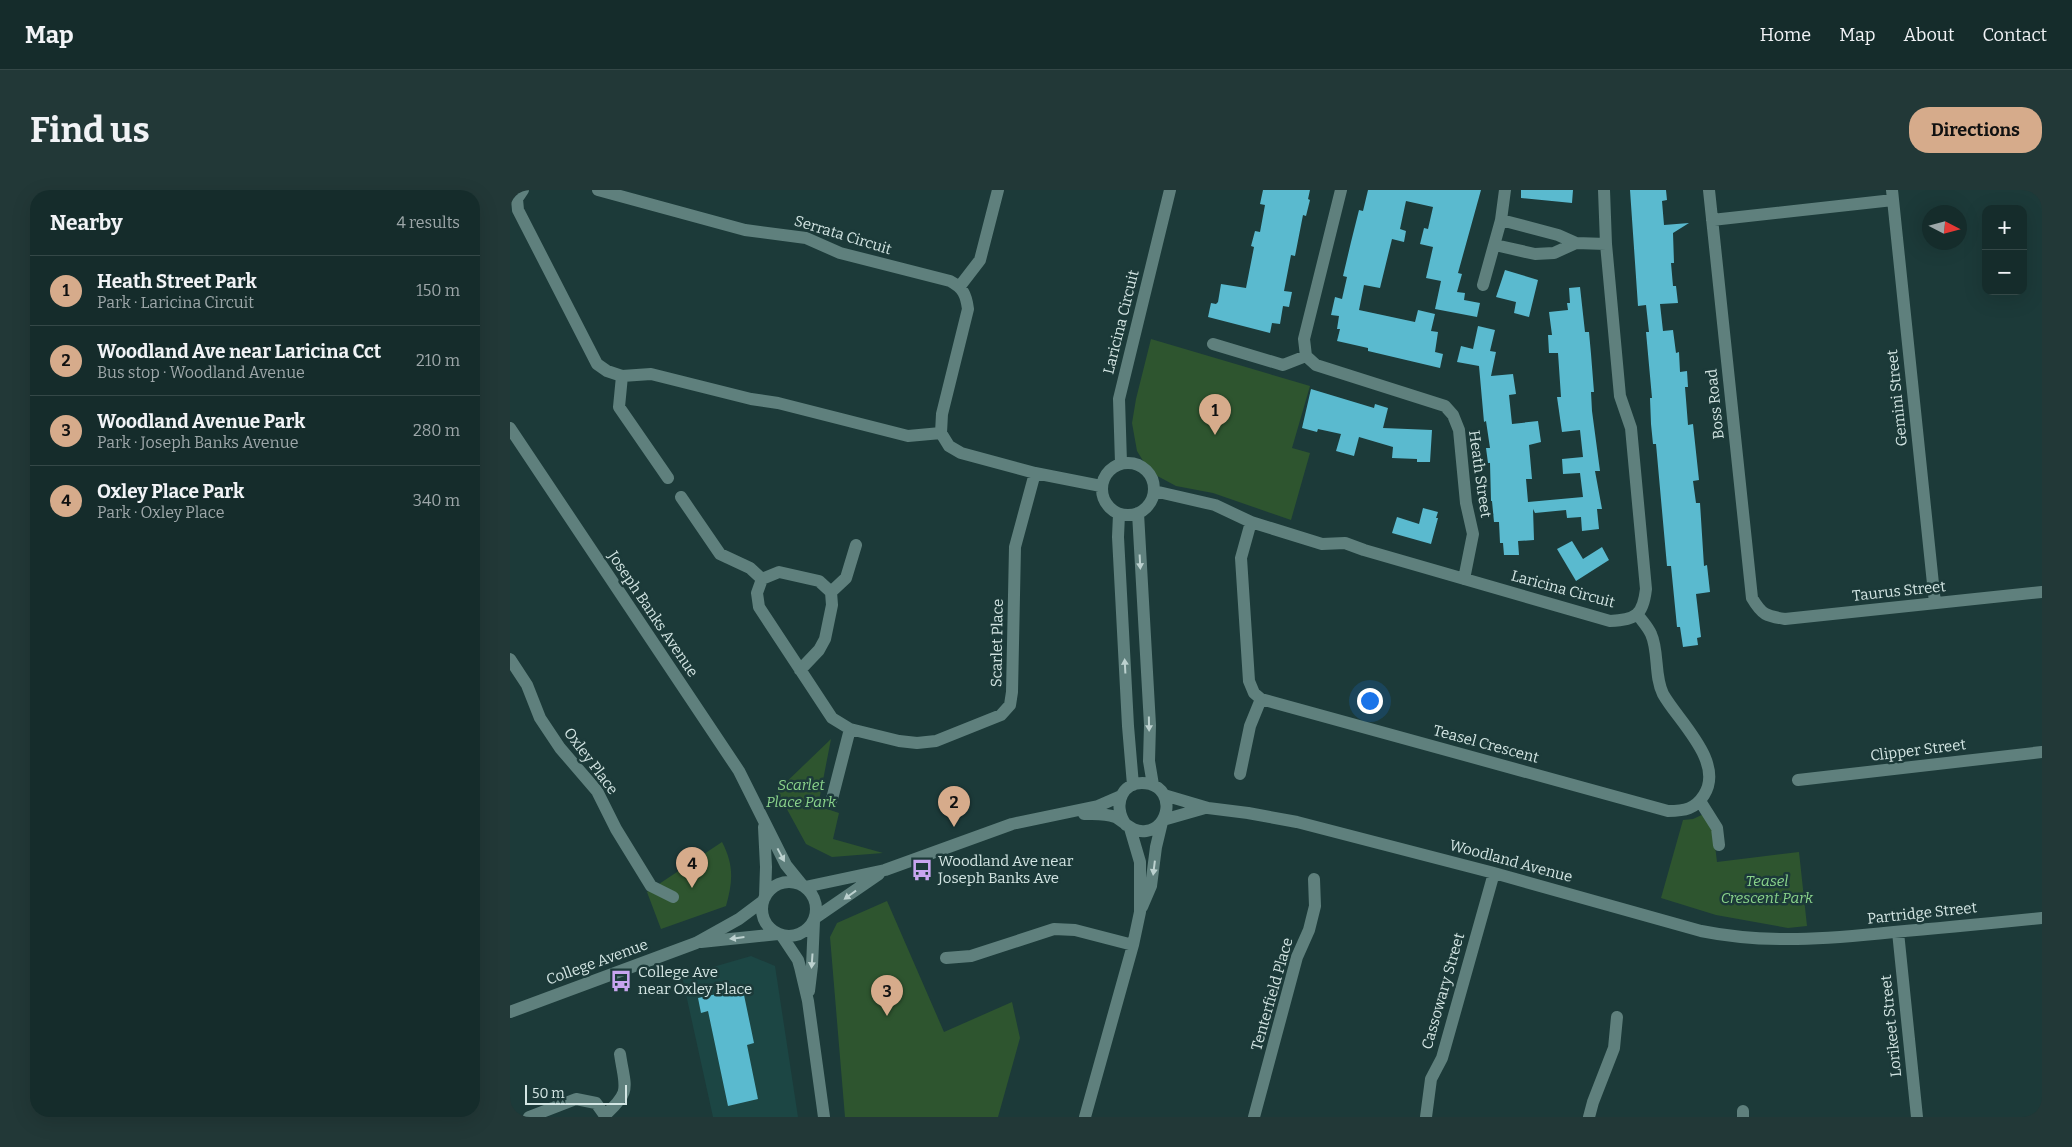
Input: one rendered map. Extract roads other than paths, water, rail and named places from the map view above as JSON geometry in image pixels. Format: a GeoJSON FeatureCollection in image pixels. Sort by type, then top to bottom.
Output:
{"type":"FeatureCollection","features":[{"type":"Feature","properties":{"kind":"street"},"geometry":{"type":"LineString","coordinates":[[523,190],[517,199],[518,210],[597,364],[607,371],[622,376],[651,374],[751,399],[778,402],[908,436],[942,433]]}},
{"type":"Feature","properties":{"kind":"street","name":"Serrata Circuit"},"geometry":{"type":"LineString","coordinates":[[598,190],[745,230],[806,238],[840,253],[960,286]]}},
{"type":"Feature","properties":{"kind":"street"},"geometry":{"type":"LineString","coordinates":[[998,190],[980,260],[960,286],[966,296],[968,309],[942,414],[942,433],[949,446],[960,453],[1101,486]]}},
{"type":"Feature","properties":{"kind":"street","name":"Laricina Circuit"},"geometry":{"type":"LineString","coordinates":[[1121,463],[1119,398],[1170,190]]}},
{"type":"Feature","properties":{"kind":"street"},"geometry":{"type":"LineString","coordinates":[[1213,344],[1283,365],[1306,356],[1304,338],[1341,190]]}},
{"type":"Feature","properties":{"kind":"street"},"geometry":{"type":"LineString","coordinates":[[1483,285],[1501,220],[1505,190]]}},
{"type":"Feature","properties":{"kind":"street"},"geometry":{"type":"LineString","coordinates":[[1604,190],[1606,244],[1620,396],[1631,428],[1646,589],[1645,602],[1638,614],[1652,635],[1663,693],[1706,757],[1709,772],[1708,789],[1700,801],[1717,828],[1719,845]]}},
{"type":"Feature","properties":{"kind":"street","name":"Boss Road"},"geometry":{"type":"LineString","coordinates":[[1709,190],[1752,598],[1760,612]]}},
{"type":"Feature","properties":{"kind":"street"},"geometry":{"type":"LineString","coordinates":[[1712,220],[1892,195]]}},
{"type":"Feature","properties":{"kind":"street","name":"Gemini Street"},"geometry":{"type":"LineString","coordinates":[[1892,195],[1935,603]]}},
{"type":"Feature","properties":{"kind":"street"},"geometry":{"type":"LineString","coordinates":[[1501,220],[1558,235],[1576,243],[1606,244]]}},
{"type":"Feature","properties":{"kind":"street"},"geometry":{"type":"LineString","coordinates":[[1495,245],[1535,254],[1554,253],[1576,243]]}},
{"type":"Feature","properties":{"kind":"street","name":"Heath Street"},"geometry":{"type":"LineString","coordinates":[[1306,356],[1316,365],[1445,406],[1453,415],[1459,430],[1466,503],[1473,534],[1464,579]]}},
{"type":"Feature","properties":{"kind":"street"},"geometry":{"type":"LineString","coordinates":[[622,376],[619,407],[668,478]]}},
{"type":"Feature","properties":{"kind":"street","name":"Joseph Banks Avenue"},"geometry":{"type":"LineString","coordinates":[[510,428],[739,771],[786,865],[804,887]]}},
{"type":"Feature","properties":{"kind":"street"},"geometry":{"type":"LineString","coordinates":[[1121,463],[1137,463],[1145,468],[1153,481],[1154,491],[1149,505],[1138,513],[1130,515],[1119,514],[1111,510],[1105,503],[1101,486],[1109,470],[1121,463]]}},
{"type":"Feature","properties":{"kind":"street","name":"Scarlet Place"},"geometry":{"type":"LineString","coordinates":[[762,579],[757,593],[759,607],[832,718],[850,729],[900,741],[917,743],[936,741],[1001,715],[1010,705],[1012,692],[1015,547],[1035,472]]}},
{"type":"Feature","properties":{"kind":"street","name":"Laricina Circuit"},"geometry":{"type":"LineString","coordinates":[[1154,491],[1215,505],[1252,522],[1322,544],[1345,543],[1610,621],[1627,620],[1638,614]]}},
{"type":"Feature","properties":{"kind":"street"},"geometry":{"type":"LineString","coordinates":[[681,497],[720,554],[750,568],[762,579],[779,572],[819,581],[831,592],[832,605],[820,650],[800,670]]}},
{"type":"Feature","properties":{"kind":"street"},"geometry":{"type":"LineString","coordinates":[[1119,514],[1118,537],[1133,784],[1154,785],[1149,761],[1150,725],[1138,513]]}},
{"type":"Feature","properties":{"kind":"street"},"geometry":{"type":"LineString","coordinates":[[1240,774],[1250,726],[1261,699],[1254,693],[1249,681],[1241,558],[1252,522]]}},
{"type":"Feature","properties":{"kind":"street"},"geometry":{"type":"LineString","coordinates":[[831,592],[846,578],[856,544]]}},
{"type":"Feature","properties":{"kind":"street","name":"Taurus Street"},"geometry":{"type":"LineString","coordinates":[[1760,612],[1785,619],[2042,592]]}},
{"type":"Feature","properties":{"kind":"street","name":"Oxley Place"},"geometry":{"type":"LineString","coordinates":[[510,659],[527,685],[540,718],[560,748],[597,791],[616,830],[651,886],[673,898]]}},
{"type":"Feature","properties":{"kind":"street","name":"Teasel Crescent"},"geometry":{"type":"LineString","coordinates":[[1261,699],[1668,811],[1683,811],[1693,808],[1700,801]]}},
{"type":"Feature","properties":{"kind":"street"},"geometry":{"type":"LineString","coordinates":[[832,799],[850,729]]}},
{"type":"Feature","properties":{"kind":"street","name":"Clipper Street"},"geometry":{"type":"LineString","coordinates":[[1798,780],[2042,752]]}},
{"type":"Feature","properties":{"kind":"street","name":"Woodland Avenue"},"geometry":{"type":"LineString","coordinates":[[804,887],[885,870],[1012,824],[1098,806],[1121,796],[1133,784]]}},
{"type":"Feature","properties":{"kind":"street","name":"Woodland Avenue"},"geometry":{"type":"LineString","coordinates":[[1154,785],[1164,795],[1208,808],[1248,812],[1297,822],[1494,873],[1701,931],[1755,939],[1806,940]]}},
{"type":"Feature","properties":{"kind":"street"},"geometry":{"type":"LineString","coordinates":[[1085,1117],[1133,944],[1140,912],[1151,886],[1167,808],[1164,795]]}},
{"type":"Feature","properties":{"kind":"street"},"geometry":{"type":"LineString","coordinates":[[1121,796],[1118,809],[1121,818],[1128,826],[1140,862],[1140,912]]}},
{"type":"Feature","properties":{"kind":"street","name":"Woodland Avenue"},"geometry":{"type":"LineString","coordinates":[[1060,814],[1094,814],[1114,817],[1128,826],[1146,832],[1156,828],[1163,821],[1208,808]]}},
{"type":"Feature","properties":{"kind":"street","name":"Joseph Banks Avenue"},"geometry":{"type":"LineString","coordinates":[[763,822],[766,867],[764,899]]}},
{"type":"Feature","properties":{"kind":"street","name":"Woodland Avenue"},"geometry":{"type":"LineString","coordinates":[[814,920],[885,870]]}},
{"type":"Feature","properties":{"kind":"street","name":"Cassowary Street"},"geometry":{"type":"LineString","coordinates":[[1426,1117],[1431,1079],[1442,1058],[1494,873]]}},
{"type":"Feature","properties":{"kind":"street","name":"Tenterfield Place"},"geometry":{"type":"LineString","coordinates":[[1254,1117],[1298,956],[1309,930],[1315,906],[1314,879]]}},
{"type":"Feature","properties":{"kind":"street"},"geometry":{"type":"LineString","coordinates":[[808,1001],[812,966],[815,901],[804,887],[796,883],[784,883],[773,888],[764,899],[762,909],[764,920],[771,930],[780,935],[791,937],[800,934],[808,929],[814,920]]}},
{"type":"Feature","properties":{"kind":"street","name":"College Avenue"},"geometry":{"type":"LineString","coordinates":[[510,1012],[696,943],[738,919],[764,899]]}},
{"type":"Feature","properties":{"kind":"street","name":"Partridge Street"},"geometry":{"type":"LineString","coordinates":[[1806,940],[2042,918]]}},
{"type":"Feature","properties":{"kind":"street"},"geometry":{"type":"LineString","coordinates":[[946,958],[971,956],[1054,929],[1075,930],[1133,944]]}},
{"type":"Feature","properties":{"kind":"street","name":"Lorikeet Street"},"geometry":{"type":"LineString","coordinates":[[1898,932],[1917,1117]]}},
{"type":"Feature","properties":{"kind":"street"},"geometry":{"type":"LineString","coordinates":[[780,935],[798,960],[808,1001],[824,1117]]}},
{"type":"Feature","properties":{"kind":"street","name":"College Avenue"},"geometry":{"type":"LineString","coordinates":[[696,943],[780,935]]}},
{"type":"Feature","properties":{"kind":"street"},"geometry":{"type":"LineString","coordinates":[[1590,1117],[1592,1102],[1614,1048],[1617,1016]]}},
{"type":"Feature","properties":{"kind":"street"},"geometry":{"type":"LineString","coordinates":[[529,1117],[576,1099],[596,1103],[606,1116],[620,1102],[626,1090],[620,1054]]}},
{"type":"Feature","properties":{"kind":"place","name":"Heath Street Park"},"geometry":{"type":"Point","coordinates":[1215,435]}},
{"type":"Feature","properties":{"kind":"place","name":"Woodland Ave near Laricina Cct"},"geometry":{"type":"Point","coordinates":[954,827]}},
{"type":"Feature","properties":{"kind":"place","name":"Woodland Ave near Joseph Banks Ave"},"geometry":{"type":"Point","coordinates":[922,870]}},
{"type":"Feature","properties":{"kind":"place","name":"Oxley Place Park"},"geometry":{"type":"Point","coordinates":[692,888]}},
{"type":"Feature","properties":{"kind":"place","name":"College Ave near Oxley Place"},"geometry":{"type":"Point","coordinates":[621,981]}},
{"type":"Feature","properties":{"kind":"place","name":"Woodland Avenue Park"},"geometry":{"type":"Point","coordinates":[887,1016]}},
{"type":"Feature","properties":{"kind":"park label","name":"Scarlet Place Park"},"geometry":{"type":"Point","coordinates":[801,794]}},
{"type":"Feature","properties":{"kind":"park label","name":"Teasel Crescent Park"},"geometry":{"type":"Point","coordinates":[1767,890]}}]}
